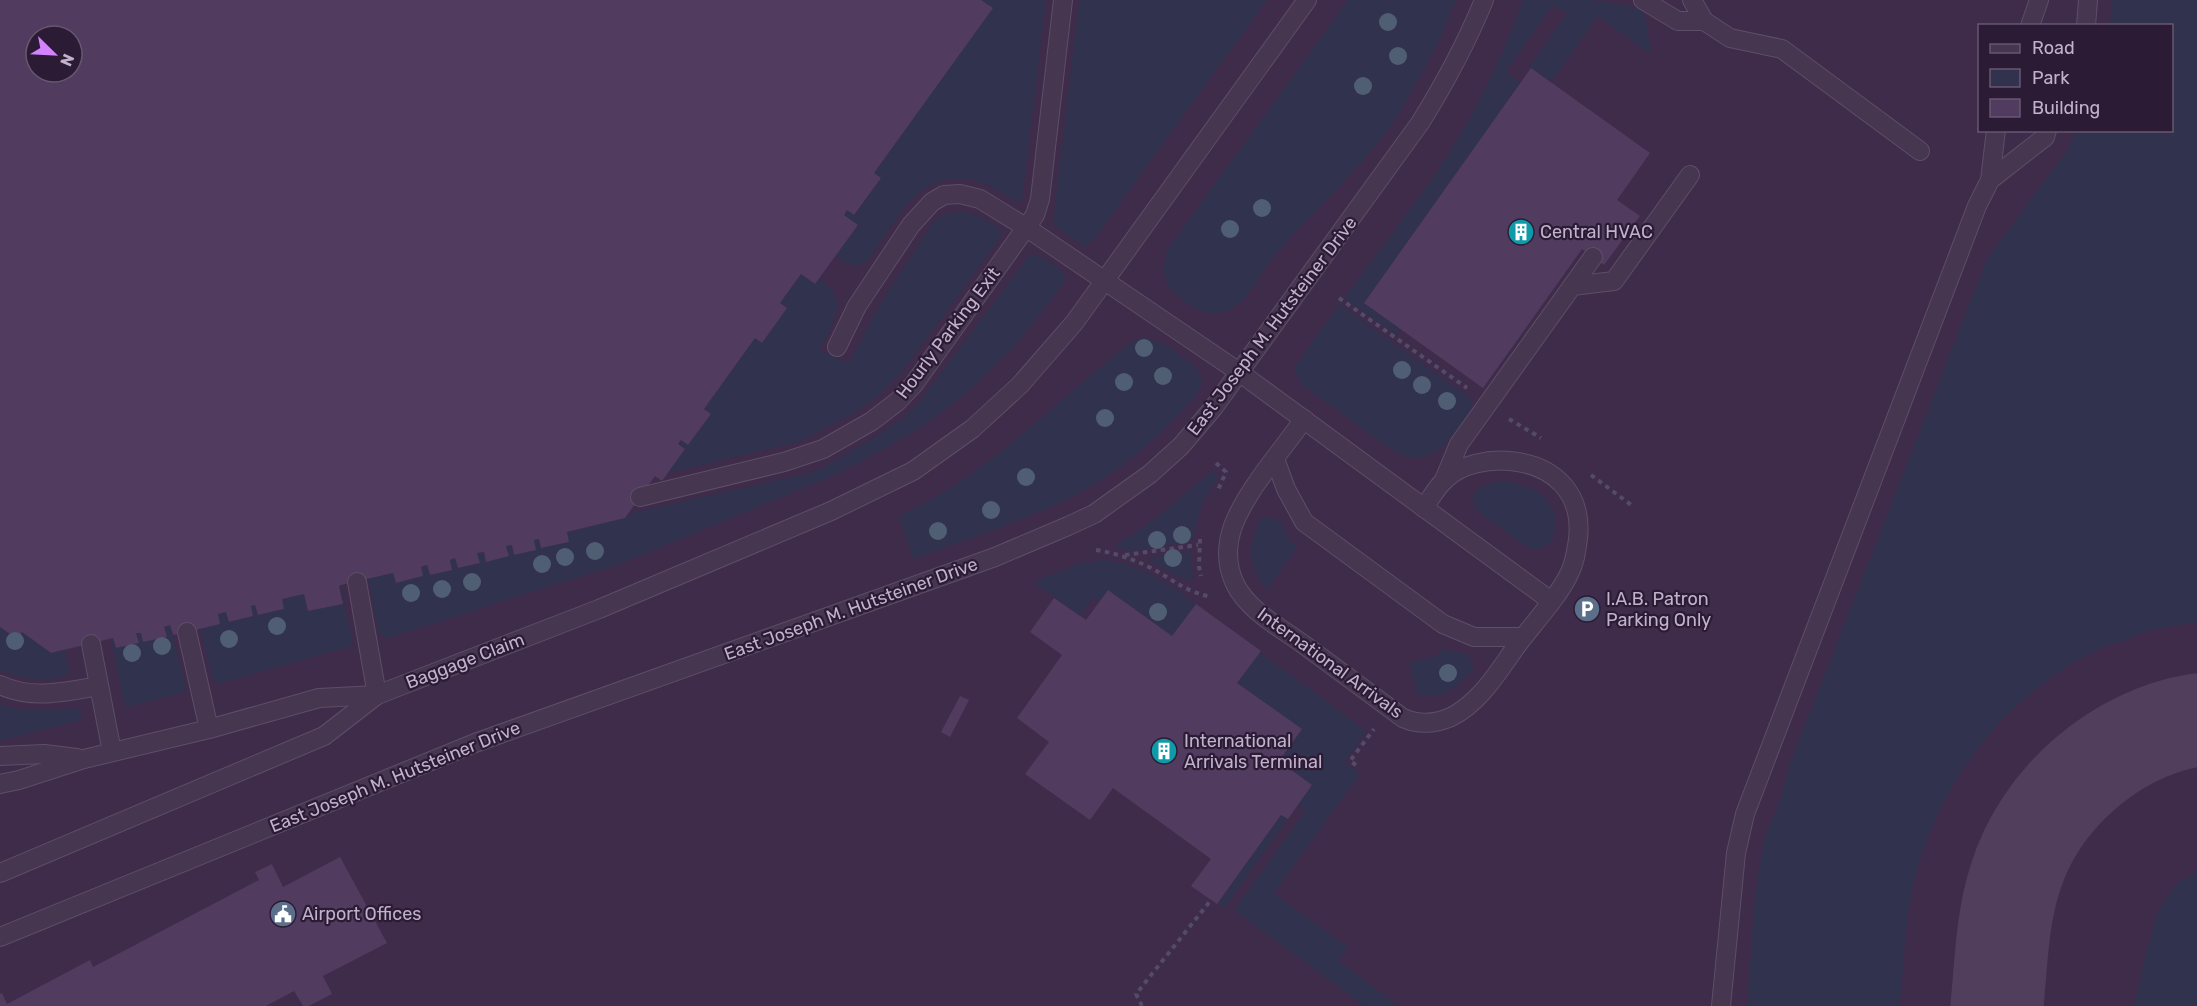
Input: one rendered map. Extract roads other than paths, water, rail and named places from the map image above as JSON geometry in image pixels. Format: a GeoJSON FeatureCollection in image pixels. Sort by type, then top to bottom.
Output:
{"type":"FeatureCollection","features":[{"type":"Feature","properties":{"kind":"street","name":"Hourly Parking Exit"},"geometry":{"type":"LineString","coordinates":[[640,497],[806,456],[823,449],[872,421],[898,401],[914,384],[1035,215],[1040,199],[1063,0]]}},
{"type":"Feature","properties":{"kind":"street","name":"Baggage Claim"},"geometry":{"type":"LineString","coordinates":[[0,784],[84,759],[209,729],[319,698],[377,695],[599,609],[831,511],[913,471],[972,429],[1045,359],[1105,281],[1307,0]]}},
{"type":"Feature","properties":{"kind":"street","name":"East Joseph M. Hutsteiner Drive"},"geometry":{"type":"LineString","coordinates":[[0,937],[475,743],[995,557],[1094,514],[1118,498],[1173,453],[1214,407],[1420,123],[1448,78],[1484,0]]}},
{"type":"Feature","properties":{"kind":"street"},"geometry":{"type":"LineString","coordinates":[[1643,0],[1678,21],[1704,21]]}},
{"type":"Feature","properties":{"kind":"street"},"geometry":{"type":"LineString","coordinates":[[1692,0],[1704,21],[1730,38],[1782,49],[1920,151]]}},
{"type":"Feature","properties":{"kind":"street"},"geometry":{"type":"LineString","coordinates":[[2031,24],[2039,0]]}},
{"type":"Feature","properties":{"kind":"street"},"geometry":{"type":"LineString","coordinates":[[2086,24],[2088,0]]}},
{"type":"Feature","properties":{"kind":"street"},"geometry":{"type":"LineString","coordinates":[[1721,1006],[1736,853],[1745,814],[1977,206],[1990,180],[1996,132]]}},
{"type":"Feature","properties":{"kind":"street"},"geometry":{"type":"LineString","coordinates":[[1990,180],[2045,137],[2046,132]]}},
{"type":"Feature","properties":{"kind":"street"},"geometry":{"type":"LineString","coordinates":[[1572,286],[1614,281],[1690,175]]}},
{"type":"Feature","properties":{"kind":"street"},"geometry":{"type":"LineString","coordinates":[[837,347],[857,306],[911,225],[932,202],[944,195],[971,196],[1027,228],[1239,372],[1551,601]]}},
{"type":"Feature","properties":{"kind":"street"},"geometry":{"type":"LineString","coordinates":[[1424,508],[1444,480],[1459,444],[1593,257]]}},
{"type":"Feature","properties":{"kind":"street","name":"International Arrivals"},"geometry":{"type":"LineString","coordinates":[[1304,420],[1248,497],[1233,527],[1227,555],[1230,572],[1236,586],[1257,610],[1403,718],[1413,722],[1425,723],[1451,717],[1477,699],[1551,601],[1571,570],[1578,539],[1579,518],[1572,495],[1555,477],[1536,468],[1509,461],[1473,465],[1453,473],[1444,480]]}},
{"type":"Feature","properties":{"kind":"street"},"geometry":{"type":"LineString","coordinates":[[1275,459],[1286,489],[1304,522],[1443,624],[1474,637],[1523,638]]}},
{"type":"Feature","properties":{"kind":"street"},"geometry":{"type":"LineString","coordinates":[[0,873],[324,736],[377,695],[357,582]]}},
{"type":"Feature","properties":{"kind":"street"},"geometry":{"type":"LineString","coordinates":[[187,632],[209,729]]}},
{"type":"Feature","properties":{"kind":"street"},"geometry":{"type":"LineString","coordinates":[[91,644],[112,752]]}},
{"type":"Feature","properties":{"kind":"street"},"geometry":{"type":"LineString","coordinates":[[0,685],[36,695],[99,686]]}},
{"type":"Feature","properties":{"kind":"street"},"geometry":{"type":"LineString","coordinates":[[0,756],[44,754],[84,759]]}},
{"type":"Feature","properties":{"kind":"place","name":"Central HVAC"},"geometry":{"type":"Point","coordinates":[1521,232]}},
{"type":"Feature","properties":{"kind":"place","name":"I.A.B. Patron Parking Only"},"geometry":{"type":"Point","coordinates":[1587,609]}},
{"type":"Feature","properties":{"kind":"place","name":"International Arrivals Terminal"},"geometry":{"type":"Point","coordinates":[1164,751]}},
{"type":"Feature","properties":{"kind":"place","name":"Airport Offices"},"geometry":{"type":"Point","coordinates":[283,914]}}]}
